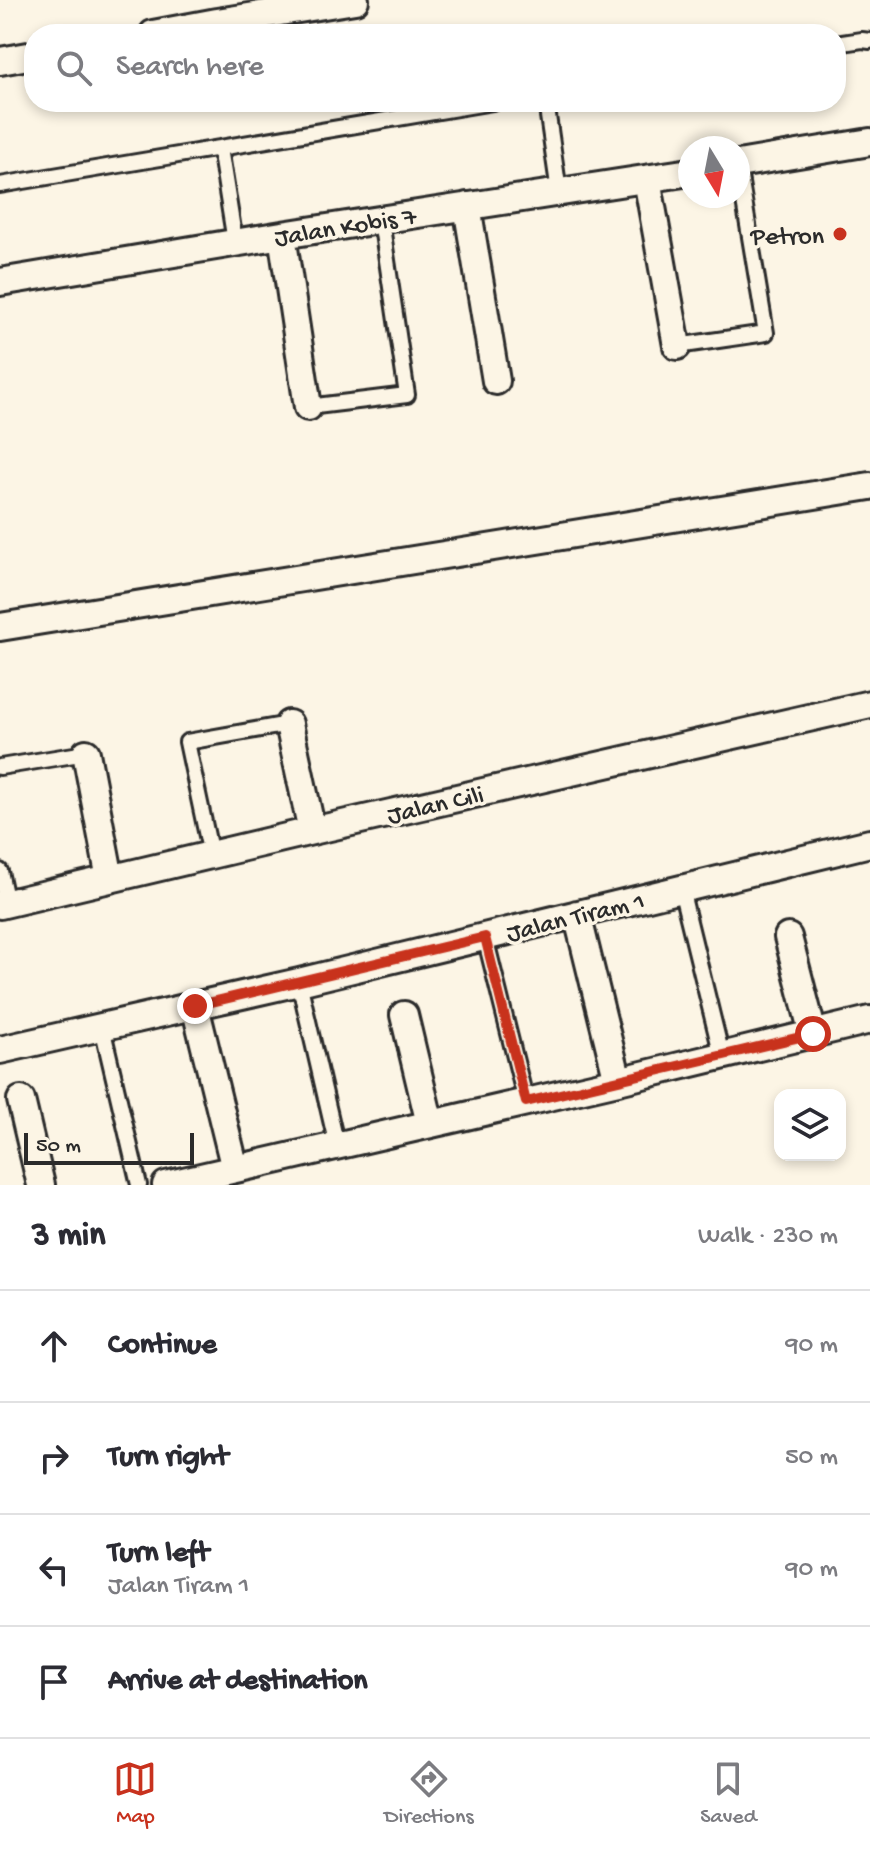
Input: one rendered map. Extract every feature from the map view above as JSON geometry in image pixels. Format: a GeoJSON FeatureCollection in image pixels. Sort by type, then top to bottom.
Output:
{"type":"FeatureCollection","features":[{"type":"Feature","properties":{"kind":"street"},"geometry":{"type":"LineString","coordinates":[[206,24],[355,0]]}},
{"type":"Feature","properties":{"kind":"street"},"geometry":{"type":"LineString","coordinates":[[0,61],[24,57]]}},
{"type":"Feature","properties":{"kind":"street"},"geometry":{"type":"LineString","coordinates":[[750,162],[870,142]]}},
{"type":"Feature","properties":{"kind":"street","name":"Jalan Kobis 7"},"geometry":{"type":"LineString","coordinates":[[0,282],[235,242],[678,174]]}},
{"type":"Feature","properties":{"kind":"street"},"geometry":{"type":"LineString","coordinates":[[647,179],[677,346]]}},
{"type":"Feature","properties":{"kind":"street"},"geometry":{"type":"LineString","coordinates":[[467,206],[496,381]]}},
{"type":"Feature","properties":{"kind":"street"},"geometry":{"type":"LineString","coordinates":[[282,235],[308,407]]}},
{"type":"Feature","properties":{"kind":"street"},"geometry":{"type":"LineString","coordinates":[[0,627],[870,486]]}},
{"type":"Feature","properties":{"kind":"street","name":"Jalan Cili"},"geometry":{"type":"LineString","coordinates":[[4,904],[870,704]]}},
{"type":"Feature","properties":{"kind":"street"},"geometry":{"type":"LineString","coordinates":[[289,724],[312,831]]}},
{"type":"Feature","properties":{"kind":"street"},"geometry":{"type":"LineString","coordinates":[[86,753],[110,879]]}},
{"type":"Feature","properties":{"kind":"street","name":"Jalan Tiram 1"},"geometry":{"type":"LineString","coordinates":[[0,1050],[299,982],[870,843]]}},
{"type":"Feature","properties":{"kind":"street"},"geometry":{"type":"LineString","coordinates":[[577,914],[618,1081]]}},
{"type":"Feature","properties":{"kind":"street"},"geometry":{"type":"LineString","coordinates":[[788,937],[813,1034]]}},
{"type":"Feature","properties":{"kind":"street"},"geometry":{"type":"LineString","coordinates":[[195,1006],[235,1169]]}},
{"type":"Feature","properties":{"kind":"street"},"geometry":{"type":"LineString","coordinates":[[404,1015],[430,1124]]}},
{"type":"Feature","properties":{"kind":"street"},"geometry":{"type":"LineString","coordinates":[[166,1185],[870,1020]]}},
{"type":"Feature","properties":{"kind":"street"},"geometry":{"type":"LineString","coordinates":[[21,1100],[41,1185]]}},
{"type":"Feature","properties":{"kind":"lane"},"geometry":{"type":"LineString","coordinates":[[846,42],[870,41]]}},
{"type":"Feature","properties":{"kind":"lane"},"geometry":{"type":"LineString","coordinates":[[0,185],[434,112]]}},
{"type":"Feature","properties":{"kind":"lane"},"geometry":{"type":"LineString","coordinates":[[547,112],[559,192]]}},
{"type":"Feature","properties":{"kind":"lane"},"geometry":{"type":"LineString","coordinates":[[220,148],[235,242]]}},
{"type":"Feature","properties":{"kind":"lane"},"geometry":{"type":"LineString","coordinates":[[677,346],[766,333],[745,208]]}},
{"type":"Feature","properties":{"kind":"lane"},"geometry":{"type":"LineString","coordinates":[[308,407],[407,395],[381,220]]}},
{"type":"Feature","properties":{"kind":"lane"},"geometry":{"type":"LineString","coordinates":[[211,855],[187,742],[289,724]]}},
{"type":"Feature","properties":{"kind":"lane"},"geometry":{"type":"LineString","coordinates":[[0,767],[86,753]]}},
{"type":"Feature","properties":{"kind":"lane"},"geometry":{"type":"LineString","coordinates":[[0,871],[4,904]]}},
{"type":"Feature","properties":{"kind":"lane"},"geometry":{"type":"LineString","coordinates":[[681,889],[722,1056]]}},
{"type":"Feature","properties":{"kind":"lane"},"geometry":{"type":"LineString","coordinates":[[485,937],[526,1102]]}},
{"type":"Feature","properties":{"kind":"lane"},"geometry":{"type":"LineString","coordinates":[[299,982],[337,1146]]}},
{"type":"Feature","properties":{"kind":"lane"},"geometry":{"type":"LineString","coordinates":[[102,1027],[139,1185]]}},
{"type":"Feature","properties":{"kind":"place","name":"Petron"},"geometry":{"type":"Point","coordinates":[840,234]}},
{"type":"Feature","properties":{"kind":"route"},"geometry":{"type":"LineString","coordinates":[[195,1006],[485,937],[526,1102],[813,1034]]}}]}
